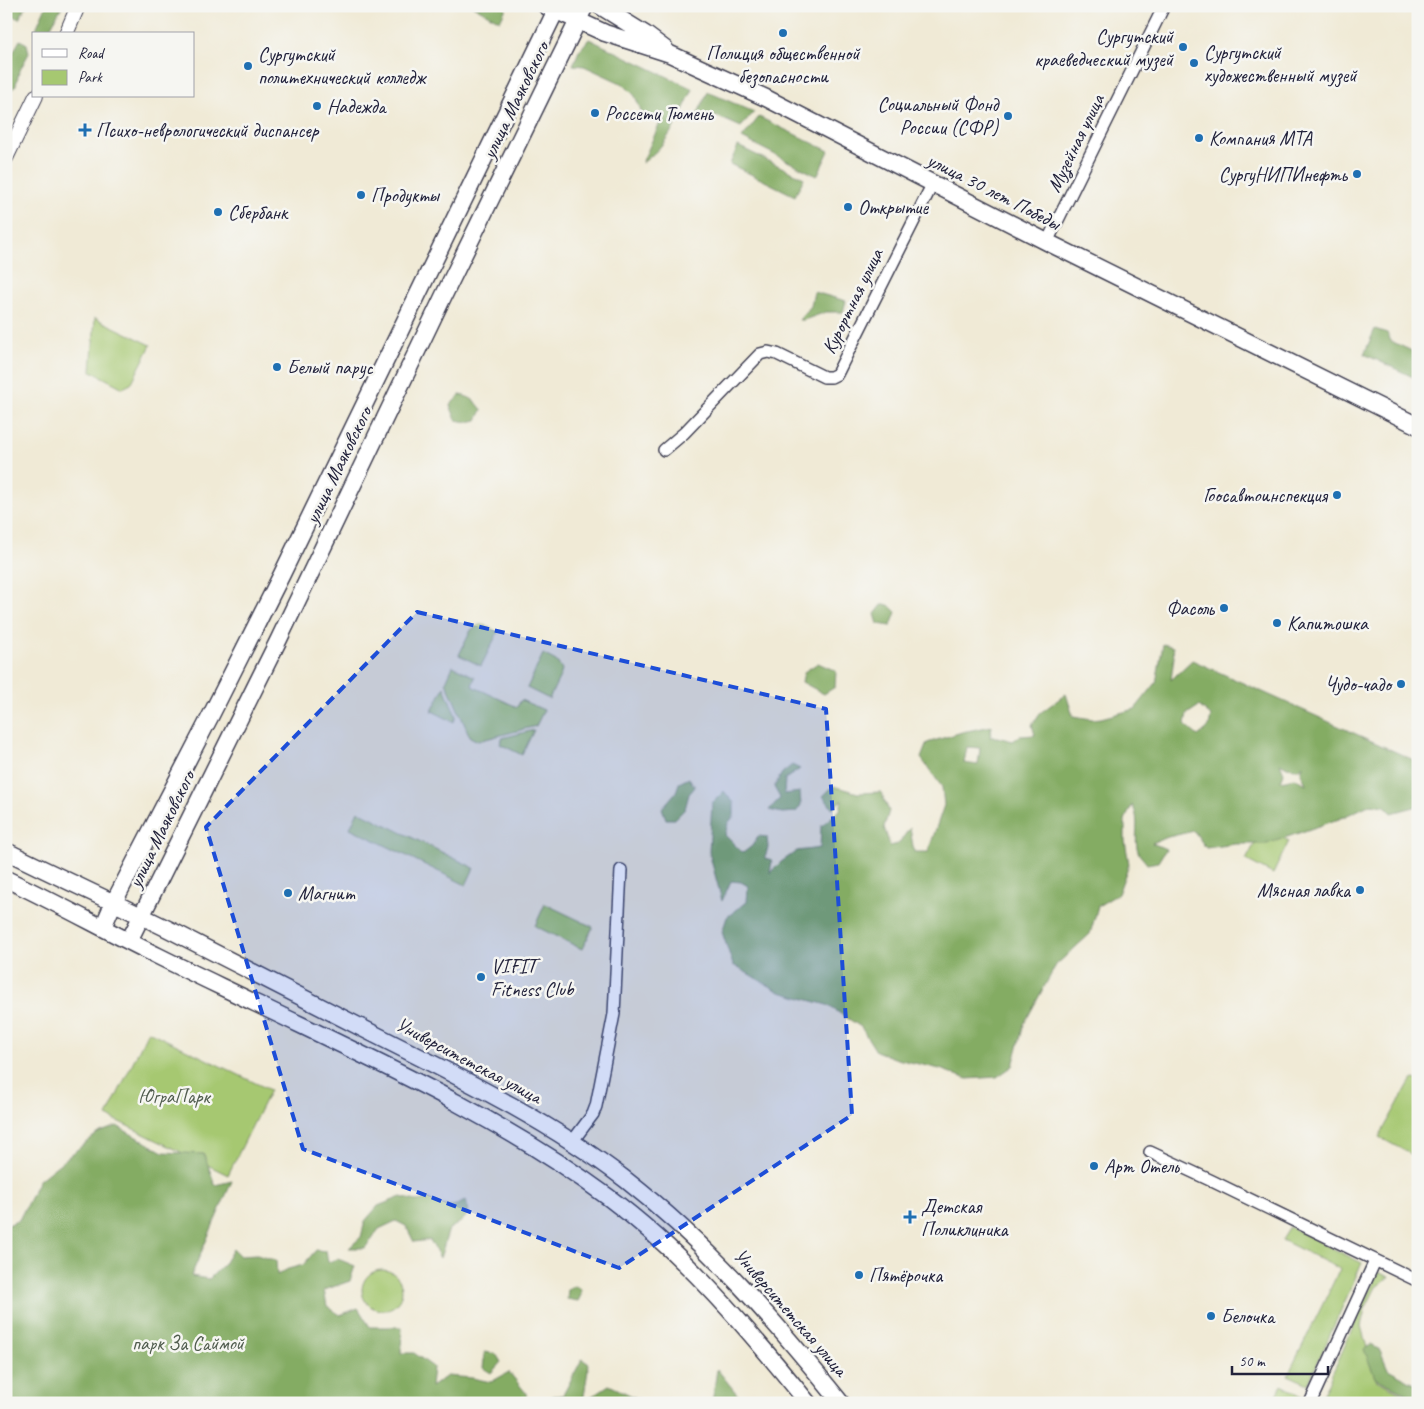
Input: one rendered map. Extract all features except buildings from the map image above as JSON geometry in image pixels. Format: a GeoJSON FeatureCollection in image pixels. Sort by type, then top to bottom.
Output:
{"type":"FeatureCollection","features":[{"type":"Feature","properties":{"kind":"main road"},"geometry":{"type":"LineString","coordinates":[[600,6],[645,34],[670,54]]}},
{"type":"Feature","properties":{"kind":"main road","name":"улица 30 лет Победы"},"geometry":{"type":"LineString","coordinates":[[553,8],[581,13],[605,33],[670,54],[766,98],[1047,242],[1418,426]]}},
{"type":"Feature","properties":{"kind":"main road","name":"улица Маяковского"},"geometry":{"type":"LineString","coordinates":[[103,927],[282,574],[553,8]]}},
{"type":"Feature","properties":{"kind":"main road","name":"улица Маяковского"},"geometry":{"type":"LineString","coordinates":[[129,941],[279,639],[581,13]]}},
{"type":"Feature","properties":{"kind":"main road","name":"Университетская улица"},"geometry":{"type":"LineString","coordinates":[[6,851],[174,932],[432,1063],[526,1114],[572,1142],[644,1194],[710,1254],[771,1318],[842,1403]]}},
{"type":"Feature","properties":{"kind":"main road"},"geometry":{"type":"LineString","coordinates":[[11,881],[427,1087],[481,1116],[561,1164],[609,1198],[682,1260],[750,1334],[808,1403]]}},
{"type":"Feature","properties":{"kind":"street"},"geometry":{"type":"LineString","coordinates":[[67,32],[78,6]]}},
{"type":"Feature","properties":{"kind":"street","name":"Музейная улица"},"geometry":{"type":"LineString","coordinates":[[1047,242],[1164,6]]}},
{"type":"Feature","properties":{"kind":"street"},"geometry":{"type":"LineString","coordinates":[[6,158],[35,98]]}},
{"type":"Feature","properties":{"kind":"street","name":"Курортная улица"},"geometry":{"type":"LineString","coordinates":[[664,450],[684,433],[760,354],[768,352],[777,354],[824,377],[831,377],[837,374],[933,183]]}},
{"type":"Feature","properties":{"kind":"street"},"geometry":{"type":"LineString","coordinates":[[572,1142],[596,1106],[614,1014],[621,870]]}},
{"type":"Feature","properties":{"kind":"street"},"geometry":{"type":"LineString","coordinates":[[1150,1152],[1418,1281]]}},
{"type":"Feature","properties":{"kind":"street"},"geometry":{"type":"LineString","coordinates":[[1310,1403],[1375,1260]]}},
{"type":"Feature","properties":{"kind":"highlighted area"},"geometry":{"type":"Polygon","coordinates":[[[417,612],[826,709],[852,1115],[619,1268],[303,1149],[206,827],[417,612]]]}},
{"type":"Feature","properties":{"kind":"green space"},"geometry":{"type":"Polygon","coordinates":[[[6,6],[26,6],[19,19],[9,14],[6,20],[6,6]]]}},
{"type":"Feature","properties":{"kind":"green space"},"geometry":{"type":"Polygon","coordinates":[[[46,6],[62,6],[48,32],[35,31],[46,6]]]}},
{"type":"Feature","properties":{"kind":"green space"},"geometry":{"type":"Polygon","coordinates":[[[473,6],[507,6],[500,21],[473,6]]]}},
{"type":"Feature","properties":{"kind":"green space"},"geometry":{"type":"Polygon","coordinates":[[[589,39],[693,89],[678,120],[666,139],[642,163],[660,123],[642,113],[635,96],[623,84],[584,66],[573,65],[579,51],[589,39]]]}},
{"type":"Feature","properties":{"kind":"green space"},"geometry":{"type":"Polygon","coordinates":[[[20,40],[27,44],[29,53],[19,72],[16,85],[8,94],[6,104],[6,65],[20,40]]]}},
{"type":"Feature","properties":{"kind":"green space"},"geometry":{"type":"Polygon","coordinates":[[[708,92],[754,112],[741,127],[716,116],[712,122],[697,115],[708,92]]]}},
{"type":"Feature","properties":{"kind":"green space"},"geometry":{"type":"Polygon","coordinates":[[[759,117],[829,151],[817,176],[742,138],[759,117]]]}},
{"type":"Feature","properties":{"kind":"green space"},"geometry":{"type":"Polygon","coordinates":[[[738,146],[804,178],[795,196],[730,164],[738,146]]]}},
{"type":"Feature","properties":{"kind":"green space"},"geometry":{"type":"Polygon","coordinates":[[[814,292],[846,301],[843,312],[826,312],[799,320],[811,306],[814,292]]]}},
{"type":"Feature","properties":{"kind":"green space"},"geometry":{"type":"Polygon","coordinates":[[[95,318],[151,345],[131,384],[123,388],[91,371],[95,318]]]}},
{"type":"Feature","properties":{"kind":"green space"},"geometry":{"type":"Polygon","coordinates":[[[1375,329],[1387,333],[1391,341],[1418,354],[1415,378],[1364,354],[1375,329]]]}},
{"type":"Feature","properties":{"kind":"green space"},"geometry":{"type":"Polygon","coordinates":[[[460,395],[478,404],[482,410],[477,420],[468,422],[456,420],[450,405],[460,395]]]}},
{"type":"Feature","properties":{"kind":"green space"},"geometry":{"type":"Polygon","coordinates":[[[882,605],[889,605],[896,612],[891,626],[878,624],[875,614],[882,605]]]}},
{"type":"Feature","properties":{"kind":"green space"},"geometry":{"type":"Polygon","coordinates":[[[479,625],[484,625],[498,632],[481,666],[459,655],[471,630],[479,625]]]}},
{"type":"Feature","properties":{"kind":"green space"},"geometry":{"type":"Polygon","coordinates":[[[1163,644],[1173,647],[1174,657],[1171,680],[1192,660],[1418,762],[1418,806],[1392,813],[1385,806],[1371,804],[1339,819],[1267,844],[1236,844],[1206,848],[1194,831],[1152,843],[1166,849],[1158,862],[1147,864],[1137,848],[1137,823],[1132,805],[1125,820],[1125,841],[1129,864],[1118,894],[1098,906],[1090,934],[1056,965],[1024,1024],[1013,1066],[997,1077],[967,1079],[940,1069],[897,1059],[876,1051],[861,1027],[827,1005],[780,992],[733,965],[722,932],[727,917],[747,902],[748,886],[741,882],[731,881],[722,901],[709,852],[712,803],[724,791],[734,803],[734,816],[728,823],[725,835],[743,853],[752,846],[758,836],[767,837],[768,847],[765,858],[772,860],[770,873],[781,862],[797,851],[820,848],[821,826],[840,810],[842,800],[832,808],[823,796],[833,786],[858,793],[881,792],[889,811],[884,827],[890,846],[898,844],[910,828],[914,852],[928,852],[944,805],[942,787],[921,758],[927,743],[962,732],[992,726],[990,737],[1013,741],[1020,736],[1035,735],[1032,725],[1040,713],[1066,694],[1073,716],[1092,719],[1101,718],[1135,709],[1156,683],[1163,644]],[[1199,706],[1187,714],[1185,725],[1198,736],[1209,727],[1211,716],[1199,706]],[[967,747],[964,763],[978,765],[980,748],[967,747]],[[1280,763],[1284,773],[1281,781],[1295,778],[1306,784],[1301,773],[1303,765],[1299,769],[1287,767],[1280,763]]]}},
{"type":"Feature","properties":{"kind":"green space"},"geometry":{"type":"Polygon","coordinates":[[[543,654],[556,661],[562,669],[549,699],[527,688],[543,654]]]}},
{"type":"Feature","properties":{"kind":"green space"},"geometry":{"type":"Polygon","coordinates":[[[818,663],[836,671],[835,687],[824,694],[802,682],[804,672],[818,663]]]}},
{"type":"Feature","properties":{"kind":"green space"},"geometry":{"type":"Polygon","coordinates":[[[453,666],[475,677],[472,686],[517,707],[521,700],[544,710],[536,726],[478,741],[470,737],[446,682],[453,666]]]}},
{"type":"Feature","properties":{"kind":"green space"},"geometry":{"type":"Polygon","coordinates":[[[444,687],[456,716],[454,722],[432,711],[444,687]]]}},
{"type":"Feature","properties":{"kind":"green space"},"geometry":{"type":"Polygon","coordinates":[[[534,730],[522,755],[500,744],[502,738],[534,730]]]}},
{"type":"Feature","properties":{"kind":"green space"},"geometry":{"type":"Polygon","coordinates":[[[792,765],[800,769],[785,779],[784,794],[800,792],[801,805],[796,812],[782,813],[769,810],[780,798],[774,787],[782,773],[792,765]]]}},
{"type":"Feature","properties":{"kind":"green space"},"geometry":{"type":"Polygon","coordinates":[[[689,778],[695,787],[689,794],[685,809],[675,819],[666,819],[662,808],[676,792],[679,783],[689,778]]]}},
{"type":"Feature","properties":{"kind":"green space"},"geometry":{"type":"Polygon","coordinates":[[[358,811],[474,868],[466,885],[350,828],[358,811]]]}},
{"type":"Feature","properties":{"kind":"green space"},"geometry":{"type":"Polygon","coordinates":[[[1279,836],[1289,841],[1273,874],[1246,860],[1255,843],[1279,836]]]}},
{"type":"Feature","properties":{"kind":"green space"},"geometry":{"type":"Polygon","coordinates":[[[545,904],[593,927],[582,949],[535,926],[545,904]]]}},
{"type":"Feature","properties":{"kind":"green space","name":"ЮграПарк"},"geometry":{"type":"Polygon","coordinates":[[[148,1031],[270,1090],[228,1175],[107,1116],[148,1031]]]}},
{"type":"Feature","properties":{"kind":"green space"},"geometry":{"type":"Polygon","coordinates":[[[1414,1079],[1418,1080],[1418,1158],[1379,1137],[1410,1082],[1414,1079]]]}},
{"type":"Feature","properties":{"kind":"green space","name":"парк За Саймой"},"geometry":{"type":"Polygon","coordinates":[[[117,1126],[163,1152],[204,1154],[215,1185],[232,1181],[191,1276],[209,1279],[224,1264],[233,1249],[240,1256],[257,1255],[276,1261],[277,1275],[288,1269],[303,1265],[316,1250],[326,1251],[328,1262],[338,1259],[355,1266],[350,1281],[324,1290],[327,1306],[340,1315],[358,1308],[370,1327],[402,1327],[401,1353],[414,1353],[433,1367],[431,1387],[447,1376],[491,1382],[509,1372],[526,1393],[527,1403],[6,1403],[6,1226],[19,1220],[39,1180],[98,1133],[117,1126]]]}},
{"type":"Feature","properties":{"kind":"green space"},"geometry":{"type":"Polygon","coordinates":[[[401,1197],[416,1201],[429,1199],[438,1204],[448,1206],[457,1205],[466,1200],[467,1215],[462,1221],[449,1229],[440,1258],[430,1240],[414,1242],[406,1226],[396,1221],[379,1229],[365,1248],[349,1248],[361,1237],[365,1221],[378,1206],[401,1197]]]}},
{"type":"Feature","properties":{"kind":"green space"},"geometry":{"type":"Polygon","coordinates":[[[1290,1227],[1362,1263],[1308,1384],[1288,1375],[1340,1269],[1282,1240],[1290,1227]]]}},
{"type":"Feature","properties":{"kind":"green space"},"geometry":{"type":"Polygon","coordinates":[[[378,1270],[386,1270],[393,1273],[399,1279],[402,1290],[399,1301],[393,1307],[386,1310],[378,1310],[371,1307],[365,1301],[362,1294],[362,1286],[365,1279],[371,1273],[378,1270]]]}},
{"type":"Feature","properties":{"kind":"green space"},"geometry":{"type":"Polygon","coordinates":[[[1378,1272],[1389,1277],[1376,1287],[1365,1309],[1361,1326],[1376,1380],[1418,1401],[1418,1403],[1319,1403],[1378,1272]]]}},
{"type":"Feature","properties":{"kind":"green space"},"geometry":{"type":"Polygon","coordinates":[[[575,1286],[581,1289],[578,1301],[567,1299],[568,1290],[575,1286]]]}},
{"type":"Feature","properties":{"kind":"green space"},"geometry":{"type":"Polygon","coordinates":[[[1371,1345],[1380,1350],[1388,1369],[1418,1385],[1418,1399],[1375,1378],[1364,1349],[1371,1345]]]}},
{"type":"Feature","properties":{"kind":"green space"},"geometry":{"type":"Polygon","coordinates":[[[485,1352],[496,1354],[501,1362],[491,1373],[483,1368],[485,1352]]]}},
{"type":"Feature","properties":{"kind":"green space"},"geometry":{"type":"Polygon","coordinates":[[[582,1359],[589,1364],[583,1402],[609,1385],[647,1403],[546,1403],[552,1396],[563,1395],[582,1359]]]}},
{"type":"Feature","properties":{"kind":"green space"},"geometry":{"type":"Polygon","coordinates":[[[717,1369],[744,1403],[712,1403],[717,1369]]]}},
{"type":"Feature","properties":{"kind":"green space"},"geometry":{"type":"Polygon","coordinates":[[[1282,1385],[1302,1396],[1299,1403],[1273,1403],[1282,1385]]]}},
{"type":"Feature","properties":{"kind":"place","name":"Полиция общественной безопасности"},"geometry":{"type":"Point","coordinates":[783,33]}},
{"type":"Feature","properties":{"kind":"place","name":"Сургутский краеведческий музей"},"geometry":{"type":"Point","coordinates":[1183,47]}},
{"type":"Feature","properties":{"kind":"place","name":"Сургутский художественный музей"},"geometry":{"type":"Point","coordinates":[1194,63]}},
{"type":"Feature","properties":{"kind":"place","name":"Сургутский политехнический колледж"},"geometry":{"type":"Point","coordinates":[248,66]}},
{"type":"Feature","properties":{"kind":"place","name":"Надежда"},"geometry":{"type":"Point","coordinates":[317,106]}},
{"type":"Feature","properties":{"kind":"place","name":"Россети Тюмень"},"geometry":{"type":"Point","coordinates":[595,113]}},
{"type":"Feature","properties":{"kind":"place","name":"Социальный Фонд России (СФР)"},"geometry":{"type":"Point","coordinates":[1008,116]}},
{"type":"Feature","properties":{"kind":"place","name":"Психо-неврологический диспансер"},"geometry":{"type":"Point","coordinates":[85,130]}},
{"type":"Feature","properties":{"kind":"place","name":"Компания MTA"},"geometry":{"type":"Point","coordinates":[1199,138]}},
{"type":"Feature","properties":{"kind":"place","name":"СургуНИПИнефть"},"geometry":{"type":"Point","coordinates":[1357,174]}},
{"type":"Feature","properties":{"kind":"place","name":"Продукты"},"geometry":{"type":"Point","coordinates":[361,195]}},
{"type":"Feature","properties":{"kind":"place","name":"Открытие"},"geometry":{"type":"Point","coordinates":[848,207]}},
{"type":"Feature","properties":{"kind":"place","name":"Сбербанк"},"geometry":{"type":"Point","coordinates":[218,212]}},
{"type":"Feature","properties":{"kind":"place","name":"Белый парус"},"geometry":{"type":"Point","coordinates":[277,367]}},
{"type":"Feature","properties":{"kind":"place","name":"Гоосавтоинспекция"},"geometry":{"type":"Point","coordinates":[1337,495]}},
{"type":"Feature","properties":{"kind":"place","name":"Фасоль"},"geometry":{"type":"Point","coordinates":[1224,608]}},
{"type":"Feature","properties":{"kind":"place","name":"Капитошка"},"geometry":{"type":"Point","coordinates":[1277,623]}},
{"type":"Feature","properties":{"kind":"place","name":"Чудо-чадо"},"geometry":{"type":"Point","coordinates":[1401,684]}},
{"type":"Feature","properties":{"kind":"place","name":"Мясная лавка"},"geometry":{"type":"Point","coordinates":[1360,890]}},
{"type":"Feature","properties":{"kind":"place","name":"Магнит"},"geometry":{"type":"Point","coordinates":[288,893]}},
{"type":"Feature","properties":{"kind":"place","name":"VIFIT Fitness Club"},"geometry":{"type":"Point","coordinates":[481,977]}},
{"type":"Feature","properties":{"kind":"place","name":"Арт Отель"},"geometry":{"type":"Point","coordinates":[1094,1166]}},
{"type":"Feature","properties":{"kind":"place","name":"Детская Поликлиника"},"geometry":{"type":"Point","coordinates":[910,1217]}},
{"type":"Feature","properties":{"kind":"place","name":"Пятёрочка"},"geometry":{"type":"Point","coordinates":[859,1275]}},
{"type":"Feature","properties":{"kind":"place","name":"Белочка"},"geometry":{"type":"Point","coordinates":[1211,1316]}}]}
